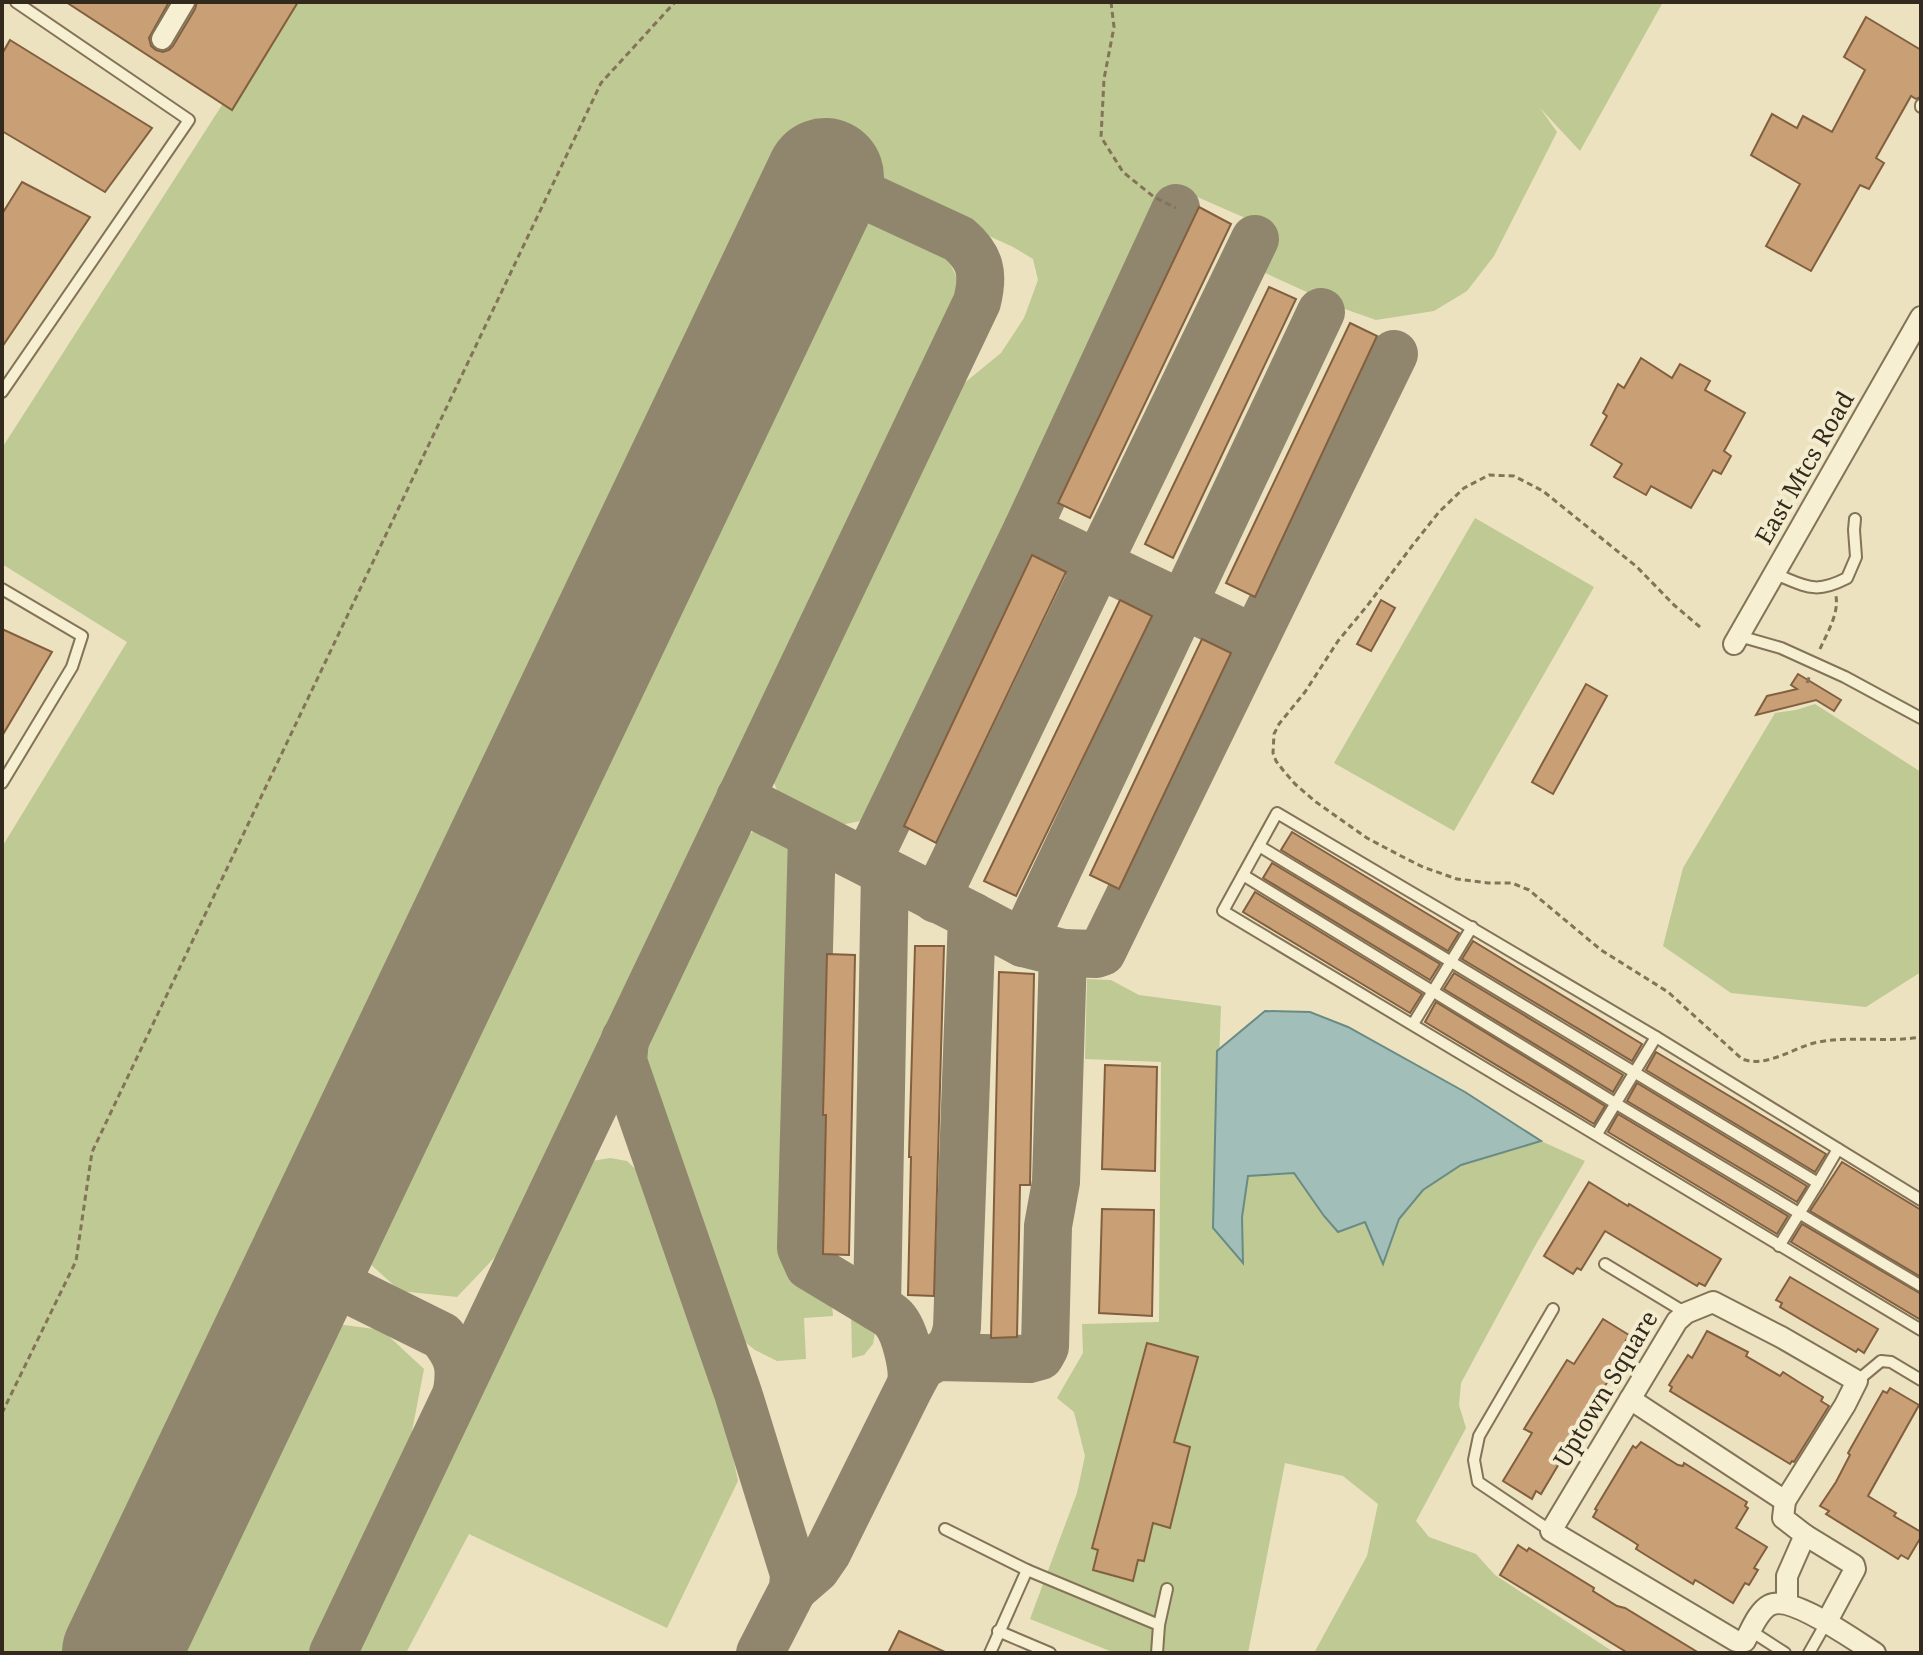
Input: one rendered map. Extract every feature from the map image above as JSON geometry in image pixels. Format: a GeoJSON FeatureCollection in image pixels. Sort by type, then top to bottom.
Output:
{"type":"FeatureCollection","features":[{"type":"Feature","properties":{"kind":"street"},"geometry":{"type":"LineString","coordinates":[[162,39],[184,2]]}},
{"type":"Feature","properties":{"kind":"street","name":"East Mtcs Road"},"geometry":{"type":"LineString","coordinates":[[1736,640],[1921,317]]}},
{"type":"Feature","properties":{"kind":"street","name":"Uptown Square"},"geometry":{"type":"LineString","coordinates":[[1551,1531],[1677,1321],[1686,1313],[1713,1302],[1857,1381]]}},
{"type":"Feature","properties":{"kind":"street"},"geometry":{"type":"LineString","coordinates":[[1826,1623],[1855,1569],[1854,1565],[1783,1518],[1785,1501],[1857,1381]]}},
{"type":"Feature","properties":{"kind":"street"},"geometry":{"type":"LineString","coordinates":[[1630,1399],[1785,1501]]}},
{"type":"Feature","properties":{"kind":"street"},"geometry":{"type":"LineString","coordinates":[[1551,1531],[1736,1641],[1745,1641],[1762,1610],[1773,1603],[1787,1604],[1875,1653]]}},
{"type":"Feature","properties":{"kind":"street"},"geometry":{"type":"LineString","coordinates":[[1787,1604],[1787,1576],[1805,1535]]}},
{"type":"Feature","properties":{"kind":"lane"},"geometry":{"type":"LineString","coordinates":[[2,392],[189,120],[16,2]]}},
{"type":"Feature","properties":{"kind":"lane"},"geometry":{"type":"LineString","coordinates":[[1775,574],[1813,588],[1833,585],[1847,578],[1856,557],[1855,519]]}},
{"type":"Feature","properties":{"kind":"lane"},"geometry":{"type":"LineString","coordinates":[[2,589],[82,636],[72,667],[2,783]]}},
{"type":"Feature","properties":{"kind":"lane"},"geometry":{"type":"LineString","coordinates":[[1736,640],[1781,648],[1845,677],[1921,718]]}},
{"type":"Feature","properties":{"kind":"lane"},"geometry":{"type":"LineString","coordinates":[[1921,1200],[1656,1037],[1277,813],[1223,911],[1921,1330]]}},
{"type":"Feature","properties":{"kind":"lane"},"geometry":{"type":"LineString","coordinates":[[1259,846],[1818,1183]]}},
{"type":"Feature","properties":{"kind":"lane"},"geometry":{"type":"LineString","coordinates":[[1243,875],[1921,1286]]}},
{"type":"Feature","properties":{"kind":"lane"},"geometry":{"type":"LineString","coordinates":[[1413,1024],[1472,927]]}},
{"type":"Feature","properties":{"kind":"lane"},"geometry":{"type":"LineString","coordinates":[[1597,1134],[1656,1037]]}},
{"type":"Feature","properties":{"kind":"lane"},"geometry":{"type":"LineString","coordinates":[[1779,1246],[1838,1149]]}},
{"type":"Feature","properties":{"kind":"lane"},"geometry":{"type":"LineString","coordinates":[[1605,1264],[1686,1313]]}},
{"type":"Feature","properties":{"kind":"lane"},"geometry":{"type":"LineString","coordinates":[[1551,1531],[1478,1482],[1474,1460],[1479,1436],[1553,1309]]}},
{"type":"Feature","properties":{"kind":"lane"},"geometry":{"type":"LineString","coordinates":[[1857,1381],[1881,1361],[1891,1362],[1921,1380]]}},
{"type":"Feature","properties":{"kind":"lane"},"geometry":{"type":"LineString","coordinates":[[945,1529],[1027,1570],[1159,1625]]}},
{"type":"Feature","properties":{"kind":"lane"},"geometry":{"type":"LineString","coordinates":[[990,1653],[1027,1570]]}},
{"type":"Feature","properties":{"kind":"lane"},"geometry":{"type":"LineString","coordinates":[[1157,1653],[1167,1589]]}},
{"type":"Feature","properties":{"kind":"lane"},"geometry":{"type":"LineString","coordinates":[[1809,1653],[1826,1623]]}},
{"type":"Feature","properties":{"kind":"lane"},"geometry":{"type":"LineString","coordinates":[[998,1631],[1050,1653]]}},
{"type":"Feature","properties":{"kind":"lane"},"geometry":{"type":"LineString","coordinates":[[1751,1631],[1785,1653]]}},
{"type":"Feature","properties":{"kind":"path"},"geometry":{"type":"LineString","coordinates":[[2,1413],[76,1261],[92,1152],[587,112],[601,83],[675,2]]}},
{"type":"Feature","properties":{"kind":"path"},"geometry":{"type":"LineString","coordinates":[[1111,2],[1114,27],[1104,79],[1101,137],[1123,172],[1154,197],[1176,208]]}},
{"type":"Feature","properties":{"kind":"path"},"geometry":{"type":"LineString","coordinates":[[1700,627],[1637,567],[1543,491],[1514,476],[1489,475],[1464,488],[1439,512],[1338,641],[1305,692],[1279,724],[1274,734],[1273,753],[1289,777],[1316,802],[1378,844],[1440,874],[1471,882],[1512,883],[1529,890],[1601,950],[1668,992],[1742,1059],[1757,1062],[1830,1041],[1921,1037]]}},
{"type":"Feature","properties":{"kind":"path"},"geometry":{"type":"LineString","coordinates":[[1807,683],[1835,614],[1838,602],[1833,585]]}},
{"type":"Feature","properties":{"kind":"green space"},"geometry":{"type":"Polygon","coordinates":[[[288,2],[1663,2],[1580,151],[1540,108],[1557,132],[1494,256],[1467,291],[1434,311],[1376,320],[1263,272],[1259,263],[1275,231],[1170,185],[870,819],[826,828],[781,800],[770,773],[776,753],[946,398],[1001,353],[1024,318],[1038,280],[1033,259],[1013,247],[790,144],[481,804],[75,1653],[2,1653],[2,847],[127,642],[2,564],[2,448],[288,2]]]}},
{"type":"Feature","properties":{"kind":"green space"},"geometry":{"type":"Polygon","coordinates":[[[875,218],[941,244],[963,291],[892,447],[515,1236],[457,1297],[400,1291],[356,1251],[841,228],[875,218]]]}},
{"type":"Feature","properties":{"kind":"green space"},"geometry":{"type":"Polygon","coordinates":[[[1475,518],[1594,587],[1454,831],[1334,763],[1475,518]]]}},
{"type":"Feature","properties":{"kind":"green space"},"geometry":{"type":"Polygon","coordinates":[[[1815,704],[1921,772],[1921,972],[1866,1007],[1731,993],[1663,946],[1683,868],[1775,713],[1815,704]]]}},
{"type":"Feature","properties":{"kind":"green space"},"geometry":{"type":"Polygon","coordinates":[[[772,831],[788,844],[796,865],[784,1259],[801,1275],[831,1294],[833,1316],[804,1318],[806,1359],[777,1361],[755,1350],[736,1335],[641,1068],[641,1047],[647,1024],[732,844],[753,832],[772,831]]]}},
{"type":"Feature","properties":{"kind":"green space"},"geometry":{"type":"Polygon","coordinates":[[[1087,979],[1111,980],[1139,995],[1221,1006],[1213,1228],[1243,1262],[1242,1217],[1248,1176],[1294,1173],[1324,1216],[1365,1222],[1383,1263],[1399,1219],[1423,1190],[1461,1165],[1541,1141],[1585,1161],[1461,1383],[1459,1405],[1466,1428],[1416,1521],[1429,1537],[1476,1554],[1495,1575],[1615,1653],[1314,1653],[1367,1556],[1378,1504],[1343,1476],[1285,1463],[1248,1653],[1115,1653],[1030,1619],[1077,1493],[1085,1456],[1074,1412],[1057,1398],[1083,1353],[1082,1324],[1159,1322],[1161,1062],[1085,1059],[1087,979]]]}},
{"type":"Feature","properties":{"kind":"green space"},"geometry":{"type":"Polygon","coordinates":[[[610,1158],[627,1161],[645,1178],[714,1363],[738,1481],[667,1628],[469,1534],[406,1653],[350,1653],[575,1178],[592,1161],[610,1158]]]}},
{"type":"Feature","properties":{"kind":"green space"},"geometry":{"type":"Polygon","coordinates":[[[851,1307],[867,1315],[875,1333],[873,1344],[864,1355],[852,1358],[851,1307]]]}},
{"type":"Feature","properties":{"kind":"green space"},"geometry":{"type":"Polygon","coordinates":[[[321,1322],[382,1330],[424,1369],[407,1457],[317,1653],[163,1653],[321,1322]]]}},
{"type":"Feature","properties":{"kind":"water"},"geometry":{"type":"Polygon","coordinates":[[[1265,1011],[1310,1012],[1348,1027],[1465,1092],[1541,1141],[1461,1165],[1423,1190],[1399,1219],[1383,1264],[1365,1222],[1338,1232],[1294,1173],[1248,1176],[1242,1217],[1243,1263],[1213,1228],[1217,1051],[1265,1011]]]}},
{"type":"Feature","properties":{"kind":"building"},"geometry":{"type":"Polygon","coordinates":[[[66,2],[169,2],[149,38],[151,46],[163,52],[173,46],[197,2],[298,2],[232,110],[66,2]]]}},
{"type":"Feature","properties":{"kind":"building"},"geometry":{"type":"Polygon","coordinates":[[[1866,17],[1921,50],[1921,97],[1916,99],[1911,96],[1876,158],[1884,163],[1869,189],[1860,185],[1811,271],[1766,246],[1800,184],[1751,155],[1772,114],[1797,128],[1803,116],[1832,132],[1865,70],[1844,57],[1866,17]]]}},
{"type":"Feature","properties":{"kind":"building"},"geometry":{"type":"Polygon","coordinates":[[[10,40],[152,128],[105,192],[2,131],[2,54],[10,40]]]}},
{"type":"Feature","properties":{"kind":"building"},"geometry":{"type":"Polygon","coordinates":[[[22,182],[90,217],[2,347],[2,214],[22,182]]]}},
{"type":"Feature","properties":{"kind":"building"},"geometry":{"type":"Polygon","coordinates":[[[1199,207],[1231,224],[1090,518],[1058,503],[1199,207]]]}},
{"type":"Feature","properties":{"kind":"building"},"geometry":{"type":"Polygon","coordinates":[[[1269,287],[1296,299],[1173,558],[1145,544],[1269,287]]]}},
{"type":"Feature","properties":{"kind":"building"},"geometry":{"type":"Polygon","coordinates":[[[1350,323],[1377,336],[1255,597],[1226,583],[1350,323]]]}},
{"type":"Feature","properties":{"kind":"building"},"geometry":{"type":"Polygon","coordinates":[[[1641,358],[1672,378],[1680,364],[1710,381],[1705,390],[1745,413],[1724,451],[1731,456],[1721,474],[1713,470],[1691,508],[1651,486],[1646,495],[1614,477],[1622,464],[1591,445],[1607,416],[1603,413],[1618,384],[1624,388],[1641,358]]]}},
{"type":"Feature","properties":{"kind":"building"},"geometry":{"type":"Polygon","coordinates":[[[1032,555],[1066,572],[936,843],[904,826],[1032,555]]]}},
{"type":"Feature","properties":{"kind":"building"},"geometry":{"type":"Polygon","coordinates":[[[1120,600],[1152,616],[1016,896],[984,881],[1120,600]]]}},
{"type":"Feature","properties":{"kind":"building"},"geometry":{"type":"Polygon","coordinates":[[[1381,600],[1395,608],[1371,651],[1357,644],[1381,600]]]}},
{"type":"Feature","properties":{"kind":"building"},"geometry":{"type":"Polygon","coordinates":[[[2,629],[52,652],[2,736],[2,629]]]}},
{"type":"Feature","properties":{"kind":"building"},"geometry":{"type":"Polygon","coordinates":[[[1202,639],[1231,653],[1119,889],[1090,875],[1202,639]]]}},
{"type":"Feature","properties":{"kind":"building"},"geometry":{"type":"Polygon","coordinates":[[[1798,674],[1841,700],[1834,711],[1816,700],[1756,715],[1767,696],[1797,689],[1791,685],[1798,674]]]}},
{"type":"Feature","properties":{"kind":"building"},"geometry":{"type":"Polygon","coordinates":[[[1586,684],[1607,696],[1553,794],[1532,782],[1586,684]]]}},
{"type":"Feature","properties":{"kind":"building"},"geometry":{"type":"Polygon","coordinates":[[[1292,832],[1459,933],[1448,951],[1281,850],[1292,832]]]}},
{"type":"Feature","properties":{"kind":"building"},"geometry":{"type":"Polygon","coordinates":[[[1272,863],[1440,964],[1430,980],[1263,878],[1272,863]]]}},
{"type":"Feature","properties":{"kind":"building"},"geometry":{"type":"Polygon","coordinates":[[[1255,892],[1422,994],[1410,1013],[1243,912],[1255,892]]]}},
{"type":"Feature","properties":{"kind":"building"},"geometry":{"type":"Polygon","coordinates":[[[1473,941],[1642,1044],[1632,1061],[1462,959],[1473,941]]]}},
{"type":"Feature","properties":{"kind":"building"},"geometry":{"type":"Polygon","coordinates":[[[915,946],[944,946],[934,1296],[908,1295],[915,946]]]}},
{"type":"Feature","properties":{"kind":"building"},"geometry":{"type":"Polygon","coordinates":[[[827,954],[855,955],[849,1255],[823,1254],[827,954]]]}},
{"type":"Feature","properties":{"kind":"building"},"geometry":{"type":"Polygon","coordinates":[[[999,972],[1034,974],[1030,1185],[1020,1185],[1017,1337],[991,1338],[999,972]]]}},
{"type":"Feature","properties":{"kind":"building"},"geometry":{"type":"Polygon","coordinates":[[[1454,973],[1623,1075],[1613,1092],[1444,989],[1454,973]]]}},
{"type":"Feature","properties":{"kind":"building"},"geometry":{"type":"Polygon","coordinates":[[[1436,1002],[1605,1106],[1594,1124],[1425,1022],[1436,1002]]]}},
{"type":"Feature","properties":{"kind":"building"},"geometry":{"type":"Polygon","coordinates":[[[1656,1052],[1826,1154],[1815,1172],[1646,1070],[1656,1052]]]}},
{"type":"Feature","properties":{"kind":"building"},"geometry":{"type":"Polygon","coordinates":[[[1105,1065],[1157,1067],[1155,1171],[1102,1169],[1105,1065]]]}},
{"type":"Feature","properties":{"kind":"building"},"geometry":{"type":"Polygon","coordinates":[[[1637,1083],[1807,1186],[1797,1202],[1627,1101],[1637,1083]]]}},
{"type":"Feature","properties":{"kind":"building"},"geometry":{"type":"Polygon","coordinates":[[[1618,1114],[1788,1216],[1777,1234],[1608,1132],[1618,1114]]]}},
{"type":"Feature","properties":{"kind":"building"},"geometry":{"type":"Polygon","coordinates":[[[1842,1162],[1921,1210],[1921,1277],[1810,1211],[1842,1162]]]}},
{"type":"Feature","properties":{"kind":"building"},"geometry":{"type":"Polygon","coordinates":[[[1589,1182],[1721,1259],[1705,1286],[1699,1283],[1697,1286],[1605,1231],[1581,1270],[1577,1268],[1573,1274],[1544,1256],[1589,1182]]]}},
{"type":"Feature","properties":{"kind":"building"},"geometry":{"type":"Polygon","coordinates":[[[1102,1209],[1154,1210],[1152,1316],[1099,1313],[1102,1209]]]}},
{"type":"Feature","properties":{"kind":"building"},"geometry":{"type":"Polygon","coordinates":[[[1802,1224],[1921,1294],[1921,1320],[1791,1242],[1802,1224]]]}},
{"type":"Feature","properties":{"kind":"building"},"geometry":{"type":"Polygon","coordinates":[[[1790,1277],[1878,1329],[1864,1353],[1858,1349],[1856,1352],[1780,1307],[1782,1303],[1776,1300],[1790,1277]]]}},
{"type":"Feature","properties":{"kind":"building"},"geometry":{"type":"Polygon","coordinates":[[[1603,1319],[1629,1335],[1621,1349],[1625,1352],[1541,1494],[1536,1491],[1532,1499],[1503,1481],[1532,1433],[1524,1429],[1567,1360],[1574,1364],[1603,1319]]]}},
{"type":"Feature","properties":{"kind":"building"},"geometry":{"type":"Polygon","coordinates":[[[1707,1331],[1748,1352],[1746,1356],[1780,1376],[1783,1372],[1823,1397],[1821,1401],[1829,1406],[1794,1462],[1790,1464],[1670,1391],[1672,1387],[1669,1385],[1688,1355],[1692,1358],[1707,1331]]]}},
{"type":"Feature","properties":{"kind":"building"},"geometry":{"type":"Polygon","coordinates":[[[1147,1343],[1198,1357],[1174,1442],[1190,1447],[1170,1528],[1153,1523],[1144,1561],[1138,1560],[1133,1581],[1093,1570],[1098,1550],[1092,1548],[1147,1343]]]}},
{"type":"Feature","properties":{"kind":"building"},"geometry":{"type":"Polygon","coordinates":[[[1890,1388],[1919,1405],[1868,1496],[1921,1532],[1908,1559],[1901,1555],[1898,1559],[1826,1514],[1829,1511],[1820,1506],[1836,1482],[1850,1455],[1848,1453],[1883,1391],[1887,1393],[1890,1388]]]}},
{"type":"Feature","properties":{"kind":"building"},"geometry":{"type":"Polygon","coordinates":[[[1641,1442],[1678,1465],[1683,1466],[1684,1463],[1747,1502],[1745,1506],[1748,1508],[1736,1528],[1767,1547],[1754,1568],[1758,1570],[1749,1585],[1745,1583],[1733,1603],[1657,1562],[1636,1549],[1638,1545],[1593,1517],[1633,1446],[1636,1448],[1641,1442]]]}},
{"type":"Feature","properties":{"kind":"building"},"geometry":{"type":"Polygon","coordinates":[[[1518,1545],[1527,1551],[1529,1548],[1617,1606],[1699,1653],[1628,1653],[1500,1575],[1518,1545]]]}},
{"type":"Feature","properties":{"kind":"building"},"geometry":{"type":"Polygon","coordinates":[[[899,1631],[947,1653],[888,1653],[899,1631]]]}},
{"type":"Feature","properties":{"kind":"taxiway"},"geometry":{"type":"LineString","coordinates":[[333,1653],[977,302],[979,267],[972,253],[959,239],[825,177]]}},
{"type":"Feature","properties":{"kind":"taxiway"},"geometry":{"type":"LineString","coordinates":[[867,862],[1027,530],[1176,208]]}},
{"type":"Feature","properties":{"kind":"taxiway"},"geometry":{"type":"LineString","coordinates":[[936,899],[1255,239]]}},
{"type":"Feature","properties":{"kind":"taxiway"},"geometry":{"type":"LineString","coordinates":[[1023,943],[1321,312]]}},
{"type":"Feature","properties":{"kind":"taxiway"},"geometry":{"type":"LineString","coordinates":[[1063,953],[1102,952],[1394,354]]}},
{"type":"Feature","properties":{"kind":"taxiway"},"geometry":{"type":"LineString","coordinates":[[1027,530],[1255,639]]}},
{"type":"Feature","properties":{"kind":"taxiway"},"geometry":{"type":"LineString","coordinates":[[740,798],[972,916],[957,1327],[951,1345],[937,1357]]}},
{"type":"Feature","properties":{"kind":"taxiway"},"geometry":{"type":"LineString","coordinates":[[812,836],[801,1248],[809,1266],[877,1307]]}},
{"type":"Feature","properties":{"kind":"taxiway"},"geometry":{"type":"LineString","coordinates":[[885,872],[877,1307],[892,1317],[902,1332],[910,1360],[911,1384],[921,1366],[937,1357],[1029,1359],[1040,1356],[1045,1347],[1048,1226],[1056,1182],[1063,953],[1023,943],[972,916]]}},
{"type":"Feature","properties":{"kind":"taxiway"},"geometry":{"type":"LineString","coordinates":[[625,1039],[623,1061],[738,1393],[794,1574],[793,1589],[760,1653]]}},
{"type":"Feature","properties":{"kind":"taxiway"},"geometry":{"type":"LineString","coordinates":[[322,1233],[325,1264],[345,1288]]}},
{"type":"Feature","properties":{"kind":"taxiway"},"geometry":{"type":"LineString","coordinates":[[279,1324],[305,1292],[322,1286],[345,1288],[442,1336],[457,1362],[457,1391]]}},
{"type":"Feature","properties":{"kind":"taxiway"},"geometry":{"type":"LineString","coordinates":[[793,1589],[816,1569],[827,1553],[911,1384]]}},
{"type":"Feature","properties":{"kind":"runway"},"geometry":{"type":"LineString","coordinates":[[121,1653],[825,177]]}}]}
